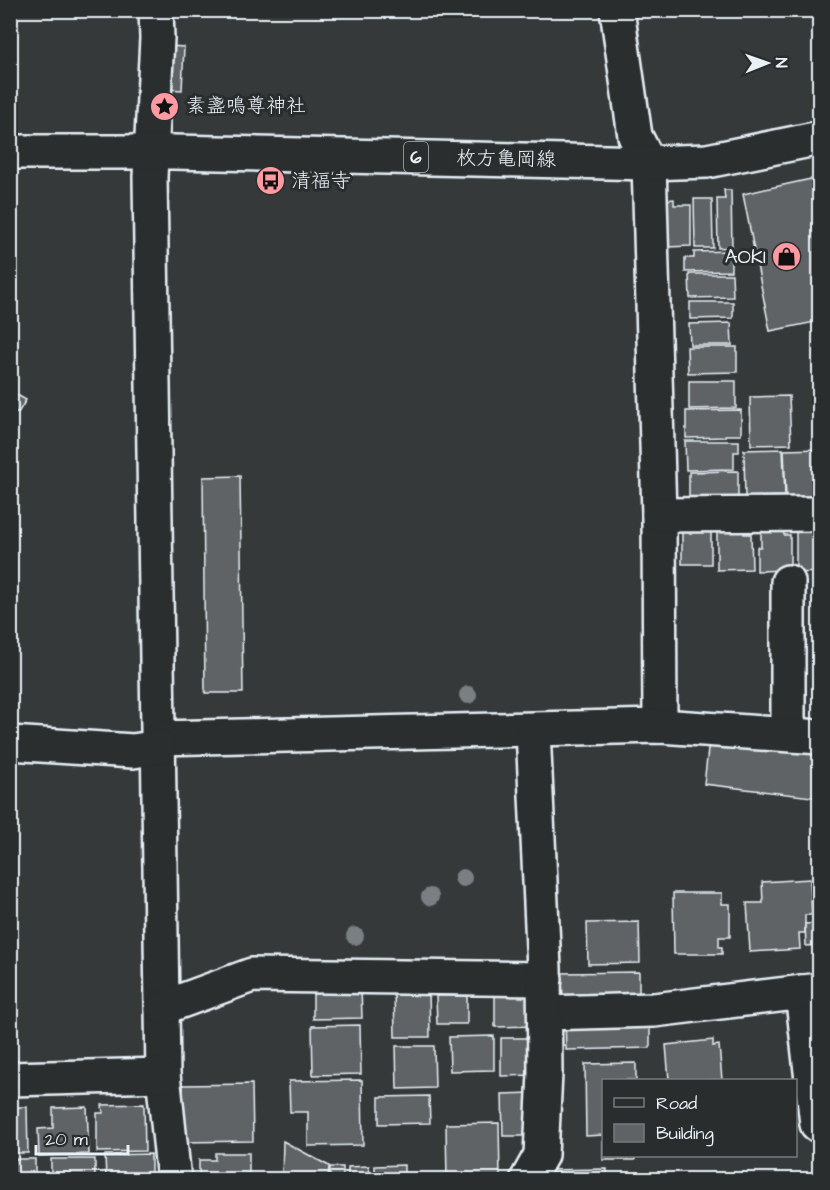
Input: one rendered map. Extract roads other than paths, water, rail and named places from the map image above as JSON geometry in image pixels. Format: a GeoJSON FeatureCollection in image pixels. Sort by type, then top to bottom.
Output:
{"type":"FeatureCollection","features":[{"type":"Feature","properties":{"kind":"street"},"geometry":{"type":"LineString","coordinates":[[156,10],[157,38],[151,153],[163,1076],[174,1179]]}},
{"type":"Feature","properties":{"kind":"street"},"geometry":{"type":"LineString","coordinates":[[617,10],[635,136],[649,163],[659,515],[660,726]]}},
{"type":"Feature","properties":{"kind":"street","name":"枚方亀岡線"},"geometry":{"type":"LineString","coordinates":[[10,152],[649,163],[707,161],[819,138]]}},
{"type":"Feature","properties":{"kind":"street"},"geometry":{"type":"LineString","coordinates":[[659,515],[819,514]]}},
{"type":"Feature","properties":{"kind":"street"},"geometry":{"type":"LineString","coordinates":[[10,743],[133,751],[159,743],[660,726],[804,736],[788,582]]}},
{"type":"Feature","properties":{"kind":"street"},"geometry":{"type":"LineString","coordinates":[[527,1179],[541,1155],[545,1073],[545,979],[533,730]]}},
{"type":"Feature","properties":{"kind":"street"},"geometry":{"type":"LineString","coordinates":[[162,1008],[252,975],[545,979]]}},
{"type":"Feature","properties":{"kind":"street"},"geometry":{"type":"LineString","coordinates":[[545,1013],[654,1010],[811,992],[817,1124],[819,1126]]}},
{"type":"Feature","properties":{"kind":"street"},"geometry":{"type":"LineString","coordinates":[[10,1079],[163,1076]]}},
{"type":"Feature","properties":{"kind":"place","name":"素盞鳴尊神社"},"geometry":{"type":"Point","coordinates":[165,106]}},
{"type":"Feature","properties":{"kind":"place","name":"清福寺"},"geometry":{"type":"Point","coordinates":[270,181]}},
{"type":"Feature","properties":{"kind":"place","name":"AOKI"},"geometry":{"type":"Point","coordinates":[787,257]}}]}
